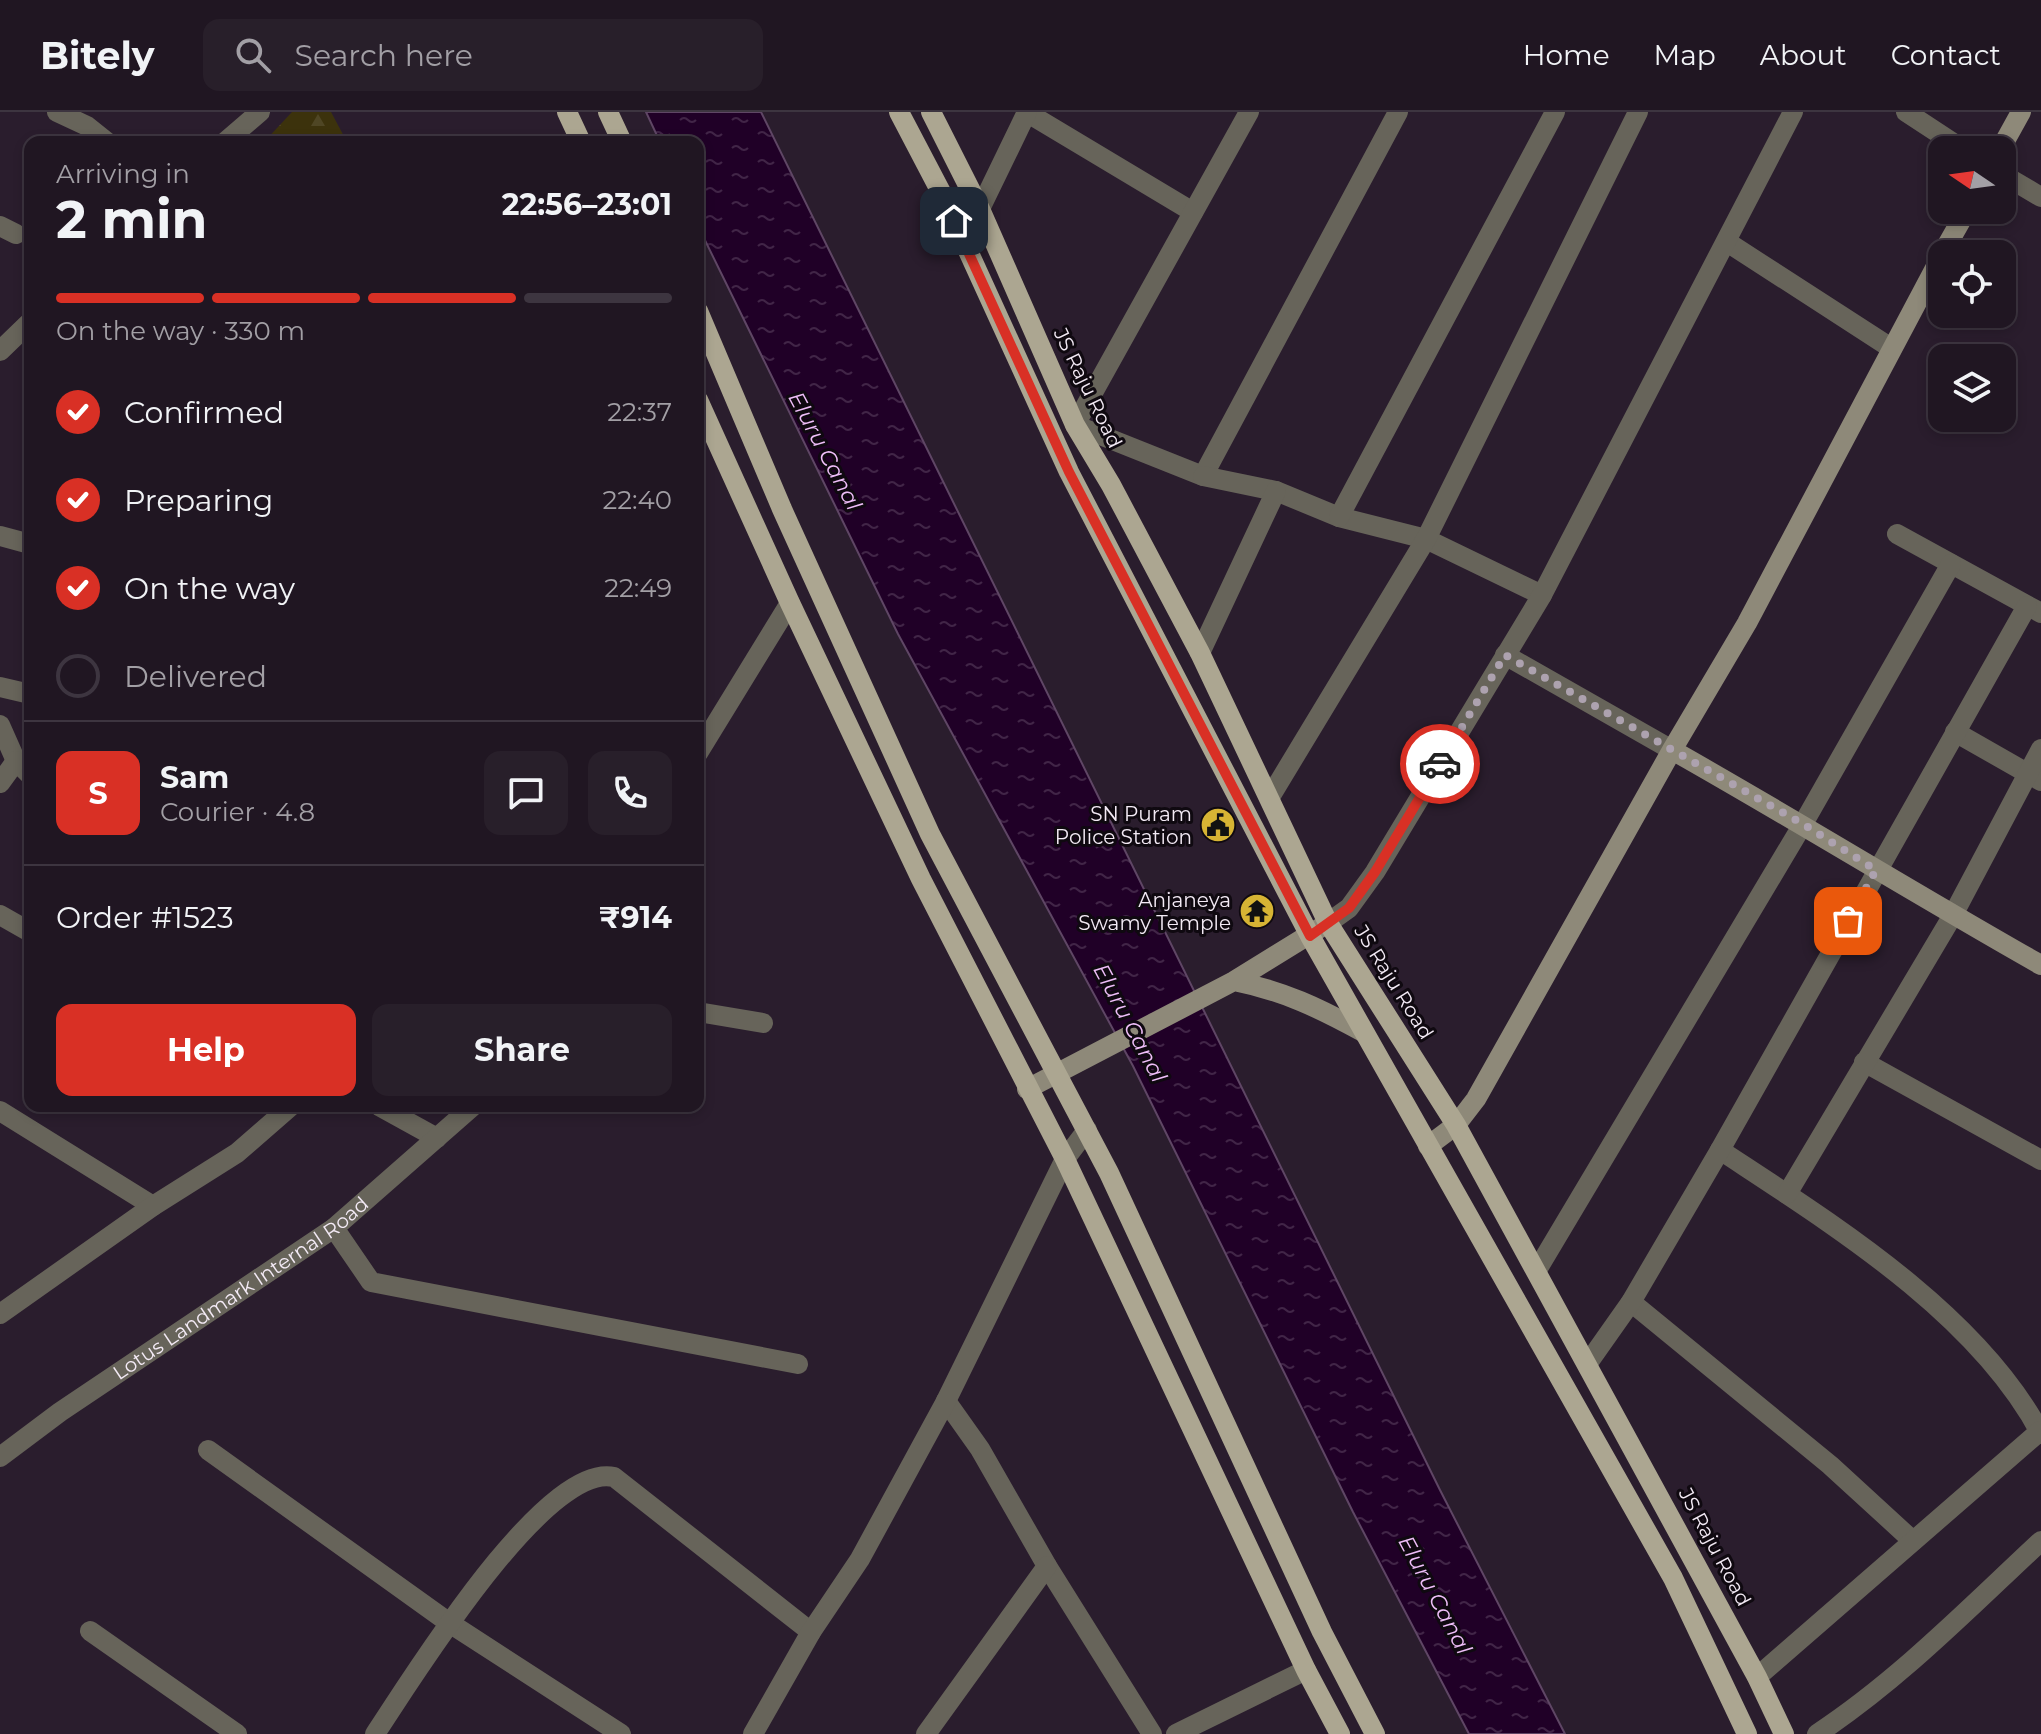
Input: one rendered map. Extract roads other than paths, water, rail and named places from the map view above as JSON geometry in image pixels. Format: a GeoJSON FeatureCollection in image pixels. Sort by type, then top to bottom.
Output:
{"type":"FeatureCollection","features":[{"type":"Feature","properties":{"kind":"main road"},"geometry":{"type":"LineString","coordinates":[[567,112],[578,136]]}},
{"type":"Feature","properties":{"kind":"main road"},"geometry":{"type":"LineString","coordinates":[[608,112],[619,136]]}},
{"type":"Feature","properties":{"kind":"main road"},"geometry":{"type":"LineString","coordinates":[[899,112],[943,196],[1069,472],[1310,936],[1673,1578],[1747,1734]]}},
{"type":"Feature","properties":{"kind":"main road","name":"JS Raju Road"},"geometry":{"type":"LineString","coordinates":[[931,112],[980,209],[1075,425],[1111,485],[1200,653],[1328,923],[1456,1125],[1588,1363],[1757,1677],[1784,1734]]}},
{"type":"Feature","properties":{"kind":"main road"},"geometry":{"type":"LineString","coordinates":[[704,325],[782,509],[930,834],[1087,1130],[1182,1327],[1322,1632],[1375,1734]]}},
{"type":"Feature","properties":{"kind":"main road"},"geometry":{"type":"LineString","coordinates":[[704,413],[921,879],[1065,1159],[1306,1670],[1340,1734]]}},
{"type":"Feature","properties":{"kind":"street"},"geometry":{"type":"LineString","coordinates":[[57,112],[87,126],[100,136]]}},
{"type":"Feature","properties":{"kind":"street"},"geometry":{"type":"LineString","coordinates":[[232,136],[260,112]]}},
{"type":"Feature","properties":{"kind":"street"},"geometry":{"type":"LineString","coordinates":[[980,209],[1027,112],[1193,212]]}},
{"type":"Feature","properties":{"kind":"street"},"geometry":{"type":"LineString","coordinates":[[1249,112],[1075,425],[1203,476],[1276,491],[1339,517],[1426,539],[1542,595]]}},
{"type":"Feature","properties":{"kind":"street"},"geometry":{"type":"LineString","coordinates":[[1203,476],[1398,112]]}},
{"type":"Feature","properties":{"kind":"street"},"geometry":{"type":"LineString","coordinates":[[1339,517],[1555,112]]}},
{"type":"Feature","properties":{"kind":"street"},"geometry":{"type":"LineString","coordinates":[[1270,797],[1426,539],[1638,112]]}},
{"type":"Feature","properties":{"kind":"street"},"geometry":{"type":"LineString","coordinates":[[1027,1089],[1234,981],[1310,936],[1349,908],[1375,872],[1542,595],[1793,112]]}},
{"type":"Feature","properties":{"kind":"street"},"geometry":{"type":"LineString","coordinates":[[1906,112],[1943,136]]}},
{"type":"Feature","properties":{"kind":"street"},"geometry":{"type":"LineString","coordinates":[[2008,136],[2021,112]]}},
{"type":"Feature","properties":{"kind":"street"},"geometry":{"type":"LineString","coordinates":[[2016,182],[2041,197]]}},
{"type":"Feature","properties":{"kind":"street"},"geometry":{"type":"LineString","coordinates":[[1727,242],[1891,348]]}},
{"type":"Feature","properties":{"kind":"street"},"geometry":{"type":"LineString","coordinates":[[1428,1146],[1456,1125],[1476,1099],[1747,623],[1928,280]]}},
{"type":"Feature","properties":{"kind":"street"},"geometry":{"type":"LineString","coordinates":[[0,351],[24,328]]}},
{"type":"Feature","properties":{"kind":"street"},"geometry":{"type":"LineString","coordinates":[[1200,653],[1276,491]]}},
{"type":"Feature","properties":{"kind":"street"},"geometry":{"type":"LineString","coordinates":[[1588,1363],[1631,1302],[1955,732],[2034,610],[1897,534]]}},
{"type":"Feature","properties":{"kind":"street"},"geometry":{"type":"LineString","coordinates":[[0,536],[24,542]]}},
{"type":"Feature","properties":{"kind":"street"},"geometry":{"type":"LineString","coordinates":[[1537,1270],[1803,824],[1951,564]]}},
{"type":"Feature","properties":{"kind":"street"},"geometry":{"type":"LineString","coordinates":[[704,743],[790,603]]}},
{"type":"Feature","properties":{"kind":"street"},"geometry":{"type":"LineString","coordinates":[[1505,655],[1803,824],[2041,965]]}},
{"type":"Feature","properties":{"kind":"street"},"geometry":{"type":"LineString","coordinates":[[0,687],[24,693]]}},
{"type":"Feature","properties":{"kind":"street"},"geometry":{"type":"LineString","coordinates":[[0,725],[23,768],[0,783]]}},
{"type":"Feature","properties":{"kind":"street"},"geometry":{"type":"LineString","coordinates":[[1955,732],[2035,778]]}},
{"type":"Feature","properties":{"kind":"street"},"geometry":{"type":"LineString","coordinates":[[1787,1194],[2035,778],[2041,749]]}},
{"type":"Feature","properties":{"kind":"street"},"geometry":{"type":"LineString","coordinates":[[0,915],[24,929]]}},
{"type":"Feature","properties":{"kind":"street"},"geometry":{"type":"LineString","coordinates":[[1234,981],[1272,989],[1316,1007],[1363,1032]]}},
{"type":"Feature","properties":{"kind":"street"},"geometry":{"type":"LineString","coordinates":[[704,1013],[763,1023]]}},
{"type":"Feature","properties":{"kind":"street"},"geometry":{"type":"LineString","coordinates":[[1864,1062],[2041,1160]]}},
{"type":"Feature","properties":{"kind":"street"},"geometry":{"type":"LineString","coordinates":[[0,1111],[153,1206]]}},
{"type":"Feature","properties":{"kind":"street"},"geometry":{"type":"LineString","coordinates":[[0,1314],[153,1206],[237,1153],[284,1112]]}},
{"type":"Feature","properties":{"kind":"street"},"geometry":{"type":"LineString","coordinates":[[390,1112],[437,1138]]}},
{"type":"Feature","properties":{"kind":"street","name":"Lotus Landmark Internal Road"},"geometry":{"type":"LineString","coordinates":[[0,1457],[60,1412],[334,1228],[466,1112]]}},
{"type":"Feature","properties":{"kind":"street"},"geometry":{"type":"LineString","coordinates":[[753,1734],[811,1632],[860,1559],[946,1401],[1065,1159],[1087,1130]]}},
{"type":"Feature","properties":{"kind":"street"},"geometry":{"type":"LineString","coordinates":[[1720,1150],[1787,1194],[1955,1322],[2008,1380],[2040,1432],[1757,1677]]}},
{"type":"Feature","properties":{"kind":"street"},"geometry":{"type":"LineString","coordinates":[[334,1228],[371,1282],[798,1364]]}},
{"type":"Feature","properties":{"kind":"street"},"geometry":{"type":"LineString","coordinates":[[1631,1302],[1830,1465],[1913,1541]]}},
{"type":"Feature","properties":{"kind":"street"},"geometry":{"type":"LineString","coordinates":[[946,1401],[980,1449],[1047,1566],[1152,1734]]}},
{"type":"Feature","properties":{"kind":"street"},"geometry":{"type":"LineString","coordinates":[[208,1450],[448,1622],[621,1734]]}},
{"type":"Feature","properties":{"kind":"street"},"geometry":{"type":"LineString","coordinates":[[375,1734],[448,1622],[523,1530],[556,1501],[592,1477],[603,1474],[614,1477],[811,1632]]}},
{"type":"Feature","properties":{"kind":"street"},"geometry":{"type":"LineString","coordinates":[[1817,1734],[1852,1711],[1895,1674],[2041,1541]]}},
{"type":"Feature","properties":{"kind":"street"},"geometry":{"type":"LineString","coordinates":[[926,1734],[1047,1566]]}},
{"type":"Feature","properties":{"kind":"street"},"geometry":{"type":"LineString","coordinates":[[90,1631],[237,1734]]}},
{"type":"Feature","properties":{"kind":"street"},"geometry":{"type":"LineString","coordinates":[[1176,1734],[1306,1670]]}},
{"type":"Feature","properties":{"kind":"water","name":"Eluru Canal"},"geometry":{"type":"Polygon","coordinates":[[[646,112],[761,112],[1440,1490],[1565,1734],[1469,1734],[1353,1512],[1133,1066],[898,634],[704,238],[704,136],[657,136],[646,112]]]}},
{"type":"Feature","properties":{"kind":"place","name":"SN Puram Police Station"},"geometry":{"type":"Point","coordinates":[1218,825]}},
{"type":"Feature","properties":{"kind":"place","name":"Anjaneya Swamy Temple"},"geometry":{"type":"Point","coordinates":[1257,911]}}]}
